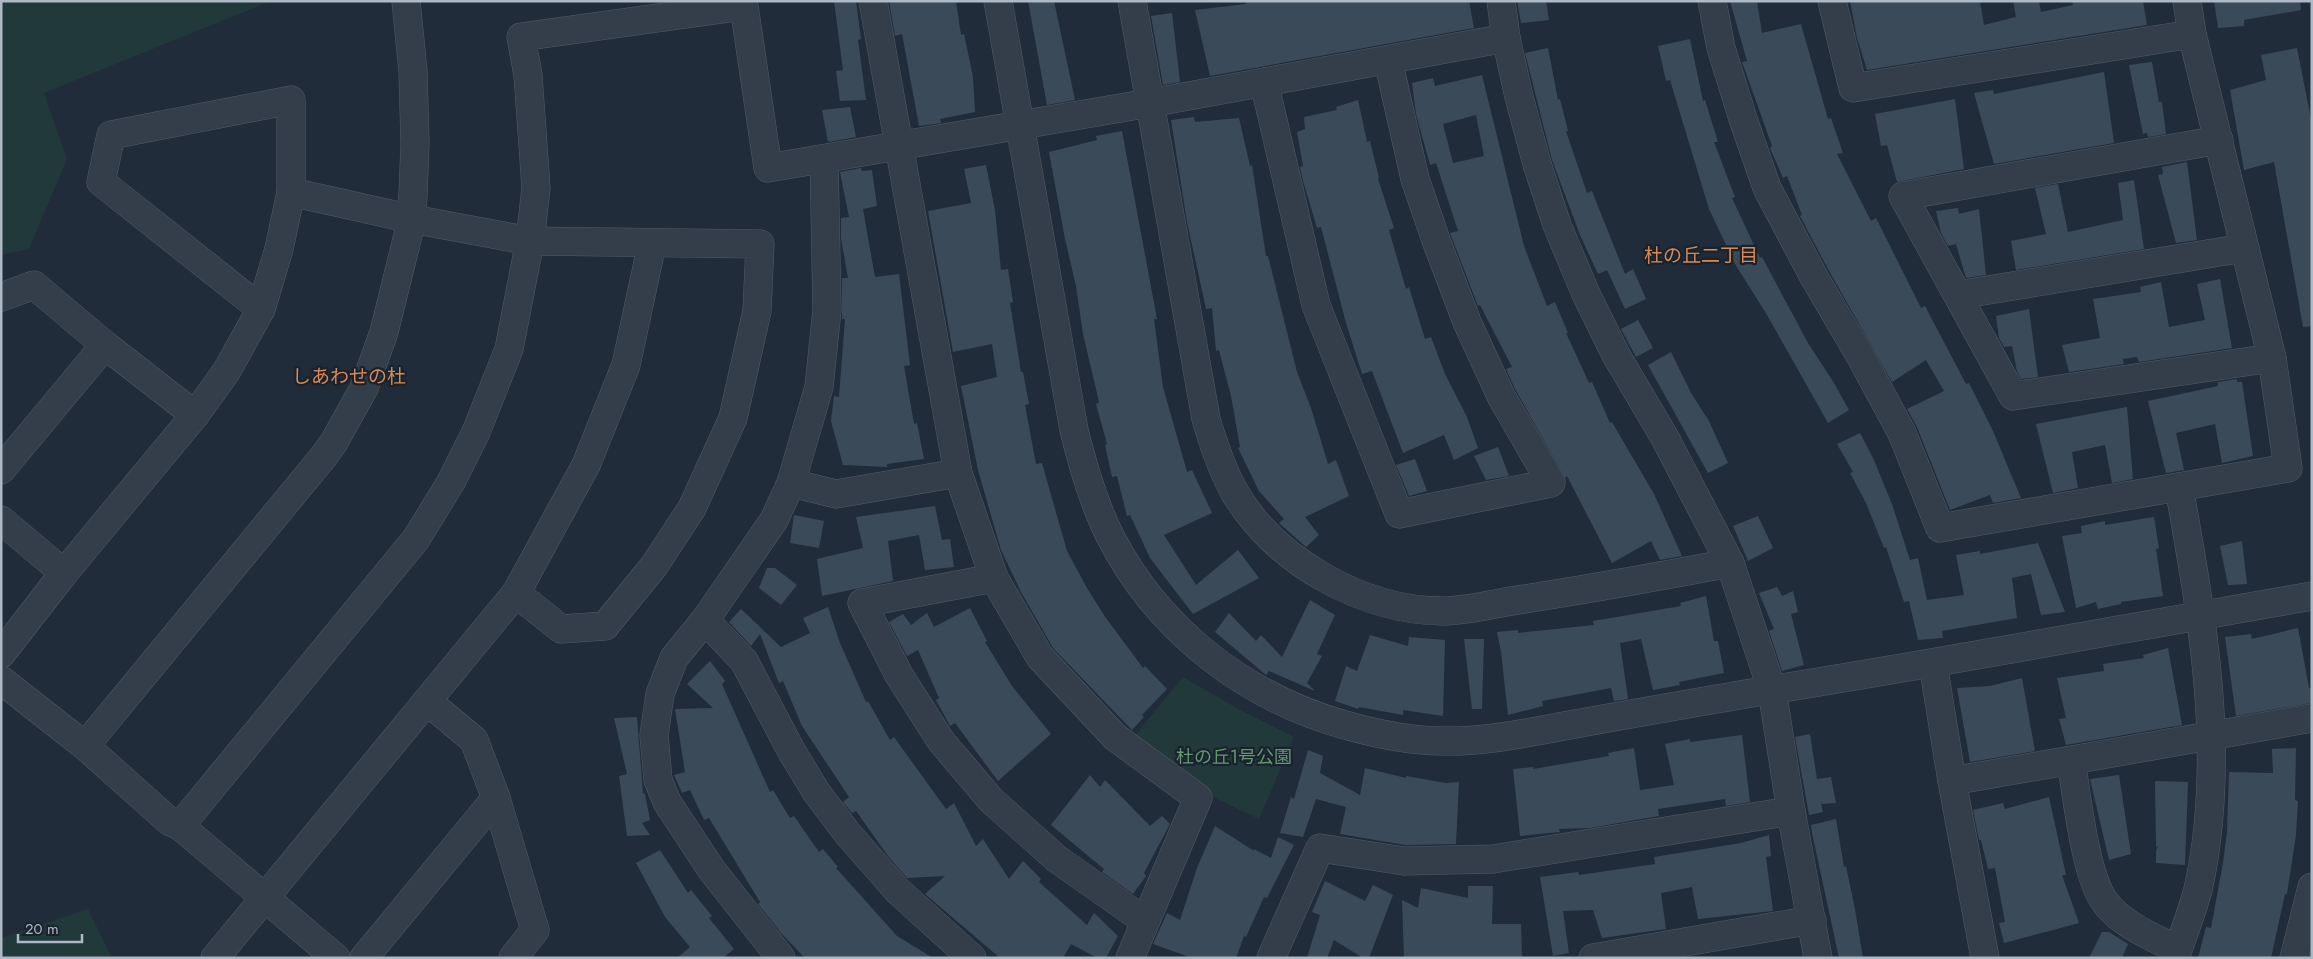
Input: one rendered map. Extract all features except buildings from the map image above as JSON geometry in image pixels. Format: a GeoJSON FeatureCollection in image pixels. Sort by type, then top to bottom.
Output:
{"type":"FeatureCollection","features":[{"type":"Feature","properties":{"kind":"street"},"geometry":{"type":"LineString","coordinates":[[85,746],[334,442],[364,388],[384,332],[412,219],[415,135],[413,71],[406,1]]}},
{"type":"Feature","properties":{"kind":"street"},"geometry":{"type":"LineString","coordinates":[[873,1],[958,473],[994,578],[1040,657],[1115,737],[1198,798],[1130,958]]}},
{"type":"Feature","properties":{"kind":"street"},"geometry":{"type":"LineString","coordinates":[[998,1],[1074,430],[1088,484],[1111,537],[1139,583],[1181,632],[1215,662],[1263,694],[1313,716],[1384,736],[1440,742],[1491,739],[1933,664],[2312,596]]}},
{"type":"Feature","properties":{"kind":"street"},"geometry":{"type":"LineString","coordinates":[[1132,1],[1208,426],[1234,492],[1260,527],[1286,552],[1327,578],[1362,595],[1403,607],[1444,611],[1617,584],[1730,563]]}},
{"type":"Feature","properties":{"kind":"street"},"geometry":{"type":"LineString","coordinates":[[1501,1],[1506,38],[1537,164],[1557,225],[1586,294],[1616,355],[1665,438],[1730,563],[1772,690],[1791,811],[1818,958]]}},
{"type":"Feature","properties":{"kind":"street"},"geometry":{"type":"LineString","coordinates":[[1712,1],[1724,57],[1767,188],[1814,277],[1902,433],[1940,528],[2288,468],[2272,358],[2192,34],[2187,1]]}},
{"type":"Feature","properties":{"kind":"street"},"geometry":{"type":"LineString","coordinates":[[1832,1],[1853,88],[2192,34]]}},
{"type":"Feature","properties":{"kind":"street"},"geometry":{"type":"LineString","coordinates":[[180,826],[416,539],[451,482],[476,432],[509,349],[530,241],[536,188],[528,75],[521,37],[744,6],[768,168],[1021,123],[1150,103],[1506,38]]}},
{"type":"Feature","properties":{"kind":"street"},"geometry":{"type":"LineString","coordinates":[[1264,82],[1316,305],[1399,514],[1551,483],[1501,396],[1463,313],[1415,178],[1388,60]]}},
{"type":"Feature","properties":{"kind":"street"},"geometry":{"type":"LineString","coordinates":[[1,654],[64,573],[195,415],[226,372],[261,309],[279,249],[291,192],[291,100],[111,135],[101,182],[261,309]]}},
{"type":"Feature","properties":{"kind":"street"},"geometry":{"type":"LineString","coordinates":[[2218,140],[1903,196],[2013,396],[2272,358]]}},
{"type":"Feature","properties":{"kind":"street"},"geometry":{"type":"LineString","coordinates":[[781,958],[711,869],[667,802],[658,780],[654,735],[660,694],[674,658],[705,620],[774,520],[791,483],[819,387],[826,319],[824,159]]}},
{"type":"Feature","properties":{"kind":"street"},"geometry":{"type":"LineString","coordinates":[[291,192],[412,219],[530,241],[760,244],[757,311],[732,418],[692,508],[654,566],[605,626],[561,629],[516,593]]}},
{"type":"Feature","properties":{"kind":"street"},"geometry":{"type":"LineString","coordinates":[[214,958],[516,593],[586,465],[626,365],[652,244]]}},
{"type":"Feature","properties":{"kind":"street"},"geometry":{"type":"LineString","coordinates":[[1958,295],[2244,248]]}},
{"type":"Feature","properties":{"kind":"street"},"geometry":{"type":"LineString","coordinates":[[1,297],[34,285],[105,345],[195,415]]}},
{"type":"Feature","properties":{"kind":"street"},"geometry":{"type":"LineString","coordinates":[[1,470],[105,345]]}},
{"type":"Feature","properties":{"kind":"street"},"geometry":{"type":"LineString","coordinates":[[791,483],[836,494],[958,473]]}},
{"type":"Feature","properties":{"kind":"street"},"geometry":{"type":"LineString","coordinates":[[2071,761],[2086,846],[2093,875],[2104,902],[2128,923],[2178,950],[2199,886],[2209,818],[2211,737],[2202,615],[2179,486]]}},
{"type":"Feature","properties":{"kind":"street"},"geometry":{"type":"LineString","coordinates":[[1,520],[64,573]]}},
{"type":"Feature","properties":{"kind":"street"},"geometry":{"type":"LineString","coordinates":[[994,578],[862,603],[899,675],[941,741],[991,800],[1057,859],[1145,921]]}},
{"type":"Feature","properties":{"kind":"street"},"geometry":{"type":"LineString","coordinates":[[705,620],[744,661],[792,752],[817,793],[848,834],[898,891],[972,958]]}},
{"type":"Feature","properties":{"kind":"street"},"geometry":{"type":"LineString","coordinates":[[1933,664],[1952,782],[1985,958]]}},
{"type":"Feature","properties":{"kind":"street"},"geometry":{"type":"LineString","coordinates":[[1,680],[85,746],[170,821],[180,826],[336,958]]}},
{"type":"Feature","properties":{"kind":"street"},"geometry":{"type":"LineString","coordinates":[[427,701],[474,740],[496,798],[535,930],[513,958]]}},
{"type":"Feature","properties":{"kind":"street"},"geometry":{"type":"LineString","coordinates":[[1952,782],[2312,718]]}},
{"type":"Feature","properties":{"kind":"street"},"geometry":{"type":"LineString","coordinates":[[364,958],[496,798]]}},
{"type":"Feature","properties":{"kind":"street"},"geometry":{"type":"LineString","coordinates":[[1272,958],[1320,848],[1404,862],[1492,859],[1791,811]]}},
{"type":"Feature","properties":{"kind":"street"},"geometry":{"type":"LineString","coordinates":[[2294,958],[2312,887]]}},
{"type":"Feature","properties":{"kind":"street"},"geometry":{"type":"LineString","coordinates":[[1593,958],[1627,955],[1812,920]]}},
{"type":"Feature","properties":{"kind":"green space"},"geometry":{"type":"Polygon","coordinates":[[[1,1],[271,1],[44,93],[67,159],[29,249],[1,255],[1,1]]]}},
{"type":"Feature","properties":{"kind":"green space","name":"杜の丘1号公園"},"geometry":{"type":"Polygon","coordinates":[[[1183,677],[1242,711],[1294,737],[1259,819],[1219,800],[1175,772],[1134,737],[1183,677]]]}},
{"type":"Feature","properties":{"kind":"green space"},"geometry":{"type":"Polygon","coordinates":[[[88,909],[111,956],[106,958],[1,958],[1,938],[88,909]]]}},
{"type":"Feature","properties":{"kind":"district","name":"杜の丘二丁目"},"geometry":{"type":"Point","coordinates":[1701,255]}},
{"type":"Feature","properties":{"kind":"district","name":"しあわせの杜"},"geometry":{"type":"Point","coordinates":[349,376]}}]}
